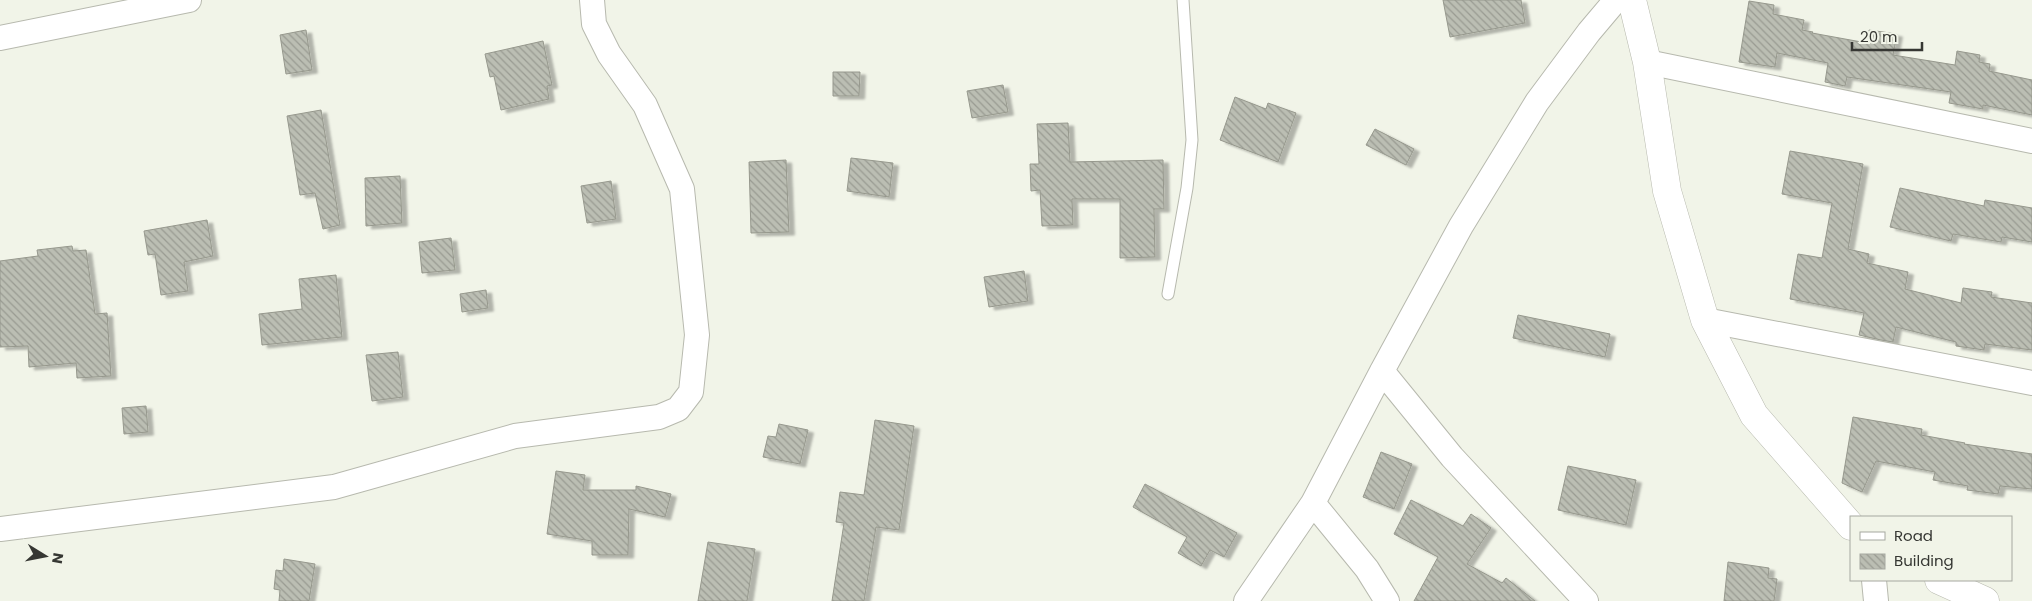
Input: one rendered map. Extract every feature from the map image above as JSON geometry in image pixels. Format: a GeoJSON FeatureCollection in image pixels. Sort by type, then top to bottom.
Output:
{"type":"FeatureCollection","features":[{"type":"Feature","properties":{"kind":"street"},"geometry":{"type":"LineString","coordinates":[[0,38],[189,0]]}},
{"type":"Feature","properties":{"kind":"street"},"geometry":{"type":"LineString","coordinates":[[0,529],[334,487],[515,436],[659,417],[678,409],[691,392],[697,336],[682,189],[645,105],[609,54],[594,24],[592,0]]}},
{"type":"Feature","properties":{"kind":"street"},"geometry":{"type":"LineString","coordinates":[[1246,601],[1313,503],[1461,226],[1537,102],[1589,32],[1616,0]]}},
{"type":"Feature","properties":{"kind":"street"},"geometry":{"type":"LineString","coordinates":[[1632,0],[1647,62],[1668,191],[1705,320],[1754,415],[1850,525]]}},
{"type":"Feature","properties":{"kind":"street"},"geometry":{"type":"LineString","coordinates":[[1647,62],[2032,142]]}},
{"type":"Feature","properties":{"kind":"street"},"geometry":{"type":"LineString","coordinates":[[1705,320],[2032,383]]}},
{"type":"Feature","properties":{"kind":"street"},"geometry":{"type":"LineString","coordinates":[[1382,371],[1452,457],[1586,601]]}},
{"type":"Feature","properties":{"kind":"street"},"geometry":{"type":"LineString","coordinates":[[1313,503],[1367,569],[1387,601]]}},
{"type":"Feature","properties":{"kind":"street"},"geometry":{"type":"LineString","coordinates":[[1874,581],[1876,601]]}},
{"type":"Feature","properties":{"kind":"street"},"geometry":{"type":"LineString","coordinates":[[1941,581],[1985,601]]}},
{"type":"Feature","properties":{"kind":"lane"},"geometry":{"type":"LineString","coordinates":[[1168,294],[1187,188],[1192,140],[1183,0]]}},
{"type":"Feature","properties":{"kind":"building"},"geometry":{"type":"Polygon","coordinates":[[[1443,0],[1521,0],[1525,23],[1450,37],[1443,0]]]}},
{"type":"Feature","properties":{"kind":"building"},"geometry":{"type":"Polygon","coordinates":[[[1749,1],[1774,5],[1773,14],[1804,20],[1802,30],[1812,33],[1867,43],[1869,30],[1897,34],[1893,55],[1955,65],[1957,51],[1980,55],[1979,62],[1990,64],[1989,71],[2032,80],[2032,115],[1983,105],[1983,109],[1949,103],[1951,92],[1847,77],[1845,86],[1825,82],[1828,63],[1777,53],[1775,67],[1739,62],[1749,1]]]}},
{"type":"Feature","properties":{"kind":"building"},"geometry":{"type":"Polygon","coordinates":[[[306,30],[312,70],[286,74],[280,35],[306,30]]]}},
{"type":"Feature","properties":{"kind":"building"},"geometry":{"type":"Polygon","coordinates":[[[543,41],[552,85],[547,86],[549,99],[501,110],[494,76],[490,77],[485,54],[543,41]]]}},
{"type":"Feature","properties":{"kind":"building"},"geometry":{"type":"Polygon","coordinates":[[[833,72],[860,72],[859,96],[833,96],[833,72]]]}},
{"type":"Feature","properties":{"kind":"building"},"geometry":{"type":"Polygon","coordinates":[[[1003,85],[1008,112],[972,118],[967,91],[1003,85]]]}},
{"type":"Feature","properties":{"kind":"building"},"geometry":{"type":"Polygon","coordinates":[[[1235,97],[1266,109],[1268,103],[1296,113],[1278,162],[1220,140],[1235,97]]]}},
{"type":"Feature","properties":{"kind":"building"},"geometry":{"type":"Polygon","coordinates":[[[321,110],[340,225],[323,229],[315,193],[300,195],[287,116],[321,110]]]}},
{"type":"Feature","properties":{"kind":"building"},"geometry":{"type":"Polygon","coordinates":[[[1068,123],[1070,162],[1163,160],[1164,209],[1154,209],[1155,257],[1120,258],[1120,199],[1072,199],[1073,225],[1042,226],[1040,190],[1031,191],[1030,164],[1039,164],[1037,124],[1068,123]]]}},
{"type":"Feature","properties":{"kind":"building"},"geometry":{"type":"Polygon","coordinates":[[[1375,129],[1414,149],[1406,165],[1366,145],[1375,129]]]}},
{"type":"Feature","properties":{"kind":"building"},"geometry":{"type":"Polygon","coordinates":[[[1790,151],[1863,164],[1848,249],[1869,254],[1867,263],[1908,272],[1905,289],[1961,303],[1963,288],[1992,292],[1991,297],[2032,303],[2032,350],[1985,344],[1984,350],[1956,346],[1956,342],[1896,327],[1893,342],[1881,340],[1859,335],[1864,313],[1790,299],[1798,254],[1822,258],[1832,203],[1782,194],[1790,151]]]}},
{"type":"Feature","properties":{"kind":"building"},"geometry":{"type":"Polygon","coordinates":[[[851,158],[893,163],[889,197],[847,191],[851,158]]]}},
{"type":"Feature","properties":{"kind":"building"},"geometry":{"type":"Polygon","coordinates":[[[786,160],[789,232],[751,233],[749,162],[786,160]]]}},
{"type":"Feature","properties":{"kind":"building"},"geometry":{"type":"Polygon","coordinates":[[[400,176],[402,223],[366,226],[365,178],[400,176]]]}},
{"type":"Feature","properties":{"kind":"building"},"geometry":{"type":"Polygon","coordinates":[[[611,181],[616,219],[587,223],[581,186],[611,181]]]}},
{"type":"Feature","properties":{"kind":"building"},"geometry":{"type":"Polygon","coordinates":[[[1900,188],[1984,206],[1985,200],[2032,208],[2032,242],[2002,237],[2001,242],[1953,234],[1951,241],[1890,227],[1900,188]]]}},
{"type":"Feature","properties":{"kind":"building"},"geometry":{"type":"Polygon","coordinates":[[[207,220],[213,256],[184,262],[188,291],[161,295],[155,254],[148,255],[144,231],[207,220]]]}},
{"type":"Feature","properties":{"kind":"building"},"geometry":{"type":"Polygon","coordinates":[[[451,238],[455,270],[422,273],[419,242],[451,238]]]}},
{"type":"Feature","properties":{"kind":"building"},"geometry":{"type":"Polygon","coordinates":[[[72,246],[73,251],[86,250],[95,314],[107,313],[111,376],[77,378],[76,363],[29,367],[28,346],[0,347],[0,261],[38,256],[37,250],[72,246]]]}},
{"type":"Feature","properties":{"kind":"building"},"geometry":{"type":"Polygon","coordinates":[[[1024,271],[1028,301],[989,307],[984,277],[1024,271]]]}},
{"type":"Feature","properties":{"kind":"building"},"geometry":{"type":"Polygon","coordinates":[[[336,275],[342,337],[262,345],[259,314],[302,309],[299,279],[336,275]]]}},
{"type":"Feature","properties":{"kind":"building"},"geometry":{"type":"Polygon","coordinates":[[[486,290],[488,308],[462,312],[460,294],[486,290]]]}},
{"type":"Feature","properties":{"kind":"building"},"geometry":{"type":"Polygon","coordinates":[[[1518,315],[1610,334],[1605,357],[1513,338],[1518,315]]]}},
{"type":"Feature","properties":{"kind":"building"},"geometry":{"type":"Polygon","coordinates":[[[398,352],[403,397],[372,401],[366,355],[398,352]]]}},
{"type":"Feature","properties":{"kind":"building"},"geometry":{"type":"Polygon","coordinates":[[[146,406],[148,432],[124,434],[122,408],[146,406]]]}},
{"type":"Feature","properties":{"kind":"building"},"geometry":{"type":"Polygon","coordinates":[[[1853,417],[1922,429],[1921,435],[1964,444],[2032,454],[2032,489],[2000,486],[1998,494],[1967,490],[1968,486],[1933,480],[1935,472],[1876,461],[1862,492],[1842,483],[1853,417]]]}},
{"type":"Feature","properties":{"kind":"building"},"geometry":{"type":"Polygon","coordinates":[[[875,420],[914,426],[899,530],[876,527],[864,601],[832,601],[844,523],[836,522],[840,492],[864,495],[875,420]]]}},
{"type":"Feature","properties":{"kind":"building"},"geometry":{"type":"Polygon","coordinates":[[[779,424],[808,430],[800,464],[763,457],[768,436],[776,437],[779,424]]]}},
{"type":"Feature","properties":{"kind":"building"},"geometry":{"type":"Polygon","coordinates":[[[1381,452],[1412,464],[1394,509],[1363,497],[1381,452]]]}},
{"type":"Feature","properties":{"kind":"building"},"geometry":{"type":"Polygon","coordinates":[[[1568,466],[1636,480],[1626,525],[1558,510],[1568,466]]]}},
{"type":"Feature","properties":{"kind":"building"},"geometry":{"type":"Polygon","coordinates":[[[556,471],[585,475],[583,490],[636,490],[636,486],[671,494],[665,517],[629,509],[628,555],[592,555],[592,541],[547,534],[556,471]]]}},
{"type":"Feature","properties":{"kind":"building"},"geometry":{"type":"Polygon","coordinates":[[[1145,484],[1237,533],[1224,557],[1210,550],[1201,566],[1178,553],[1187,537],[1133,507],[1145,484]]]}},
{"type":"Feature","properties":{"kind":"building"},"geometry":{"type":"Polygon","coordinates":[[[1411,500],[1463,526],[1471,514],[1491,528],[1467,564],[1502,583],[1506,578],[1535,601],[1414,601],[1438,557],[1394,534],[1411,500]]]}},
{"type":"Feature","properties":{"kind":"building"},"geometry":{"type":"Polygon","coordinates":[[[708,542],[755,549],[747,601],[698,601],[708,542]]]}},
{"type":"Feature","properties":{"kind":"building"},"geometry":{"type":"Polygon","coordinates":[[[284,559],[315,564],[309,601],[279,601],[280,590],[274,589],[276,570],[283,571],[284,559]]]}},
{"type":"Feature","properties":{"kind":"building"},"geometry":{"type":"Polygon","coordinates":[[[1728,562],[1769,568],[1768,578],[1777,579],[1774,601],[1724,601],[1728,562]]]}}]}
